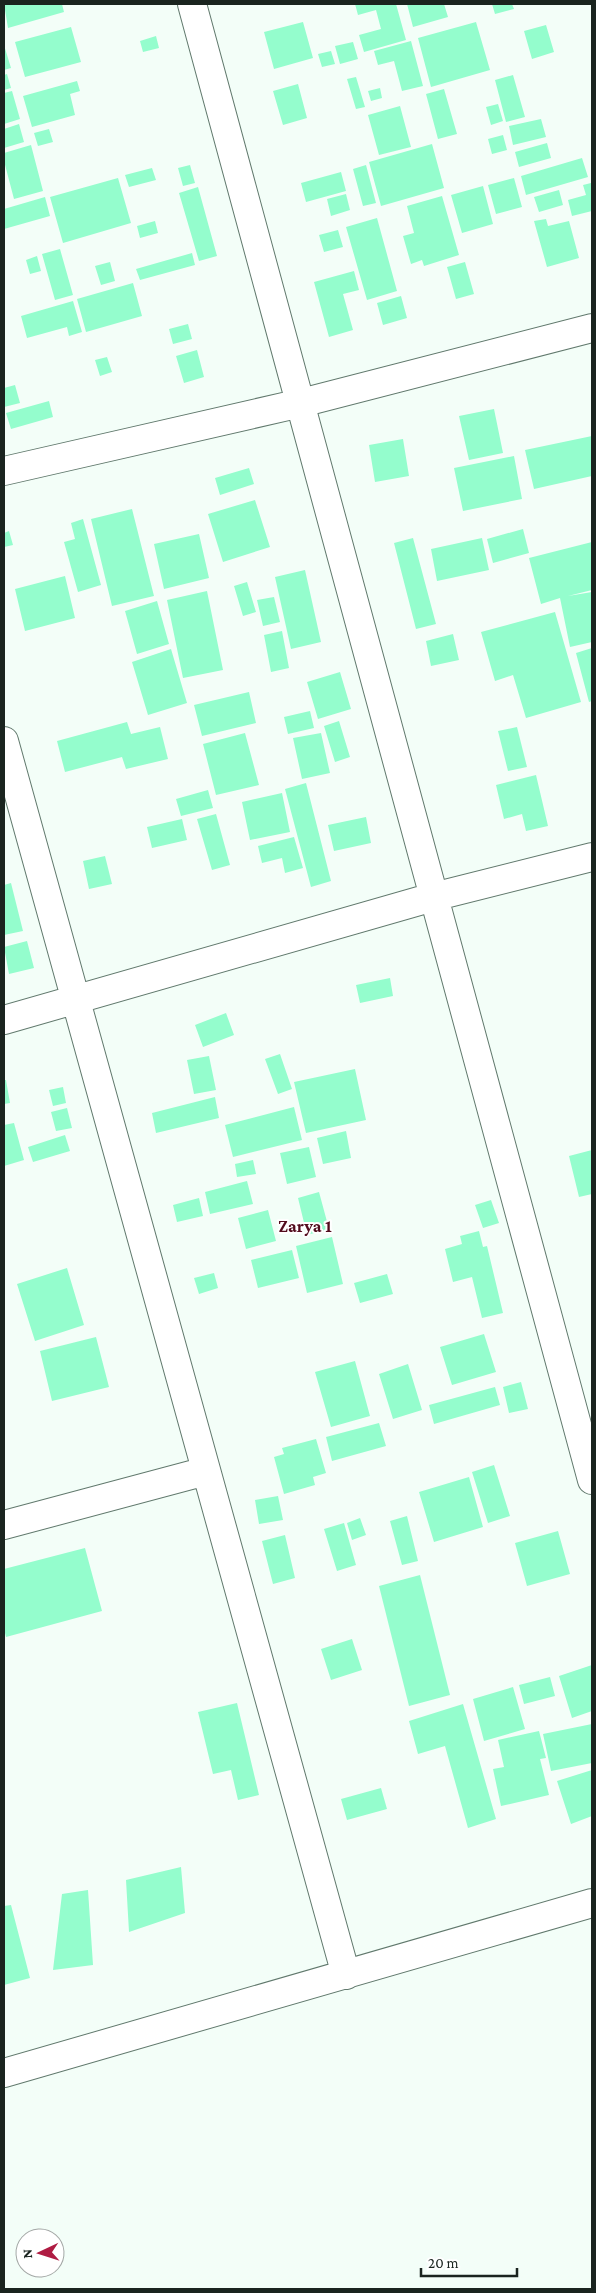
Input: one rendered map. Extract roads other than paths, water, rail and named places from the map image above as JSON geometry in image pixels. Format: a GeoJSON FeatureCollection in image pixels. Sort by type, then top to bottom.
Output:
{"type":"FeatureCollection","features":[{"type":"Feature","properties":{"kind":"street"},"geometry":{"type":"LineString","coordinates":[[192,4],[592,1480]]}},
{"type":"Feature","properties":{"kind":"street"},"geometry":{"type":"LineString","coordinates":[[4,471],[301,403],[592,328]]}},
{"type":"Feature","properties":{"kind":"street"},"geometry":{"type":"LineString","coordinates":[[4,743],[346,1976]]}},
{"type":"Feature","properties":{"kind":"street"},"geometry":{"type":"LineString","coordinates":[[4,1020],[433,897],[592,857]]}},
{"type":"Feature","properties":{"kind":"street"},"geometry":{"type":"LineString","coordinates":[[4,1525],[206,1471]]}},
{"type":"Feature","properties":{"kind":"street"},"geometry":{"type":"LineString","coordinates":[[4,2073],[346,1976],[592,1903]]}},
{"type":"Feature","properties":{"kind":"district","name":"Zarya 1"},"geometry":{"type":"Point","coordinates":[305,1226]}}]}
